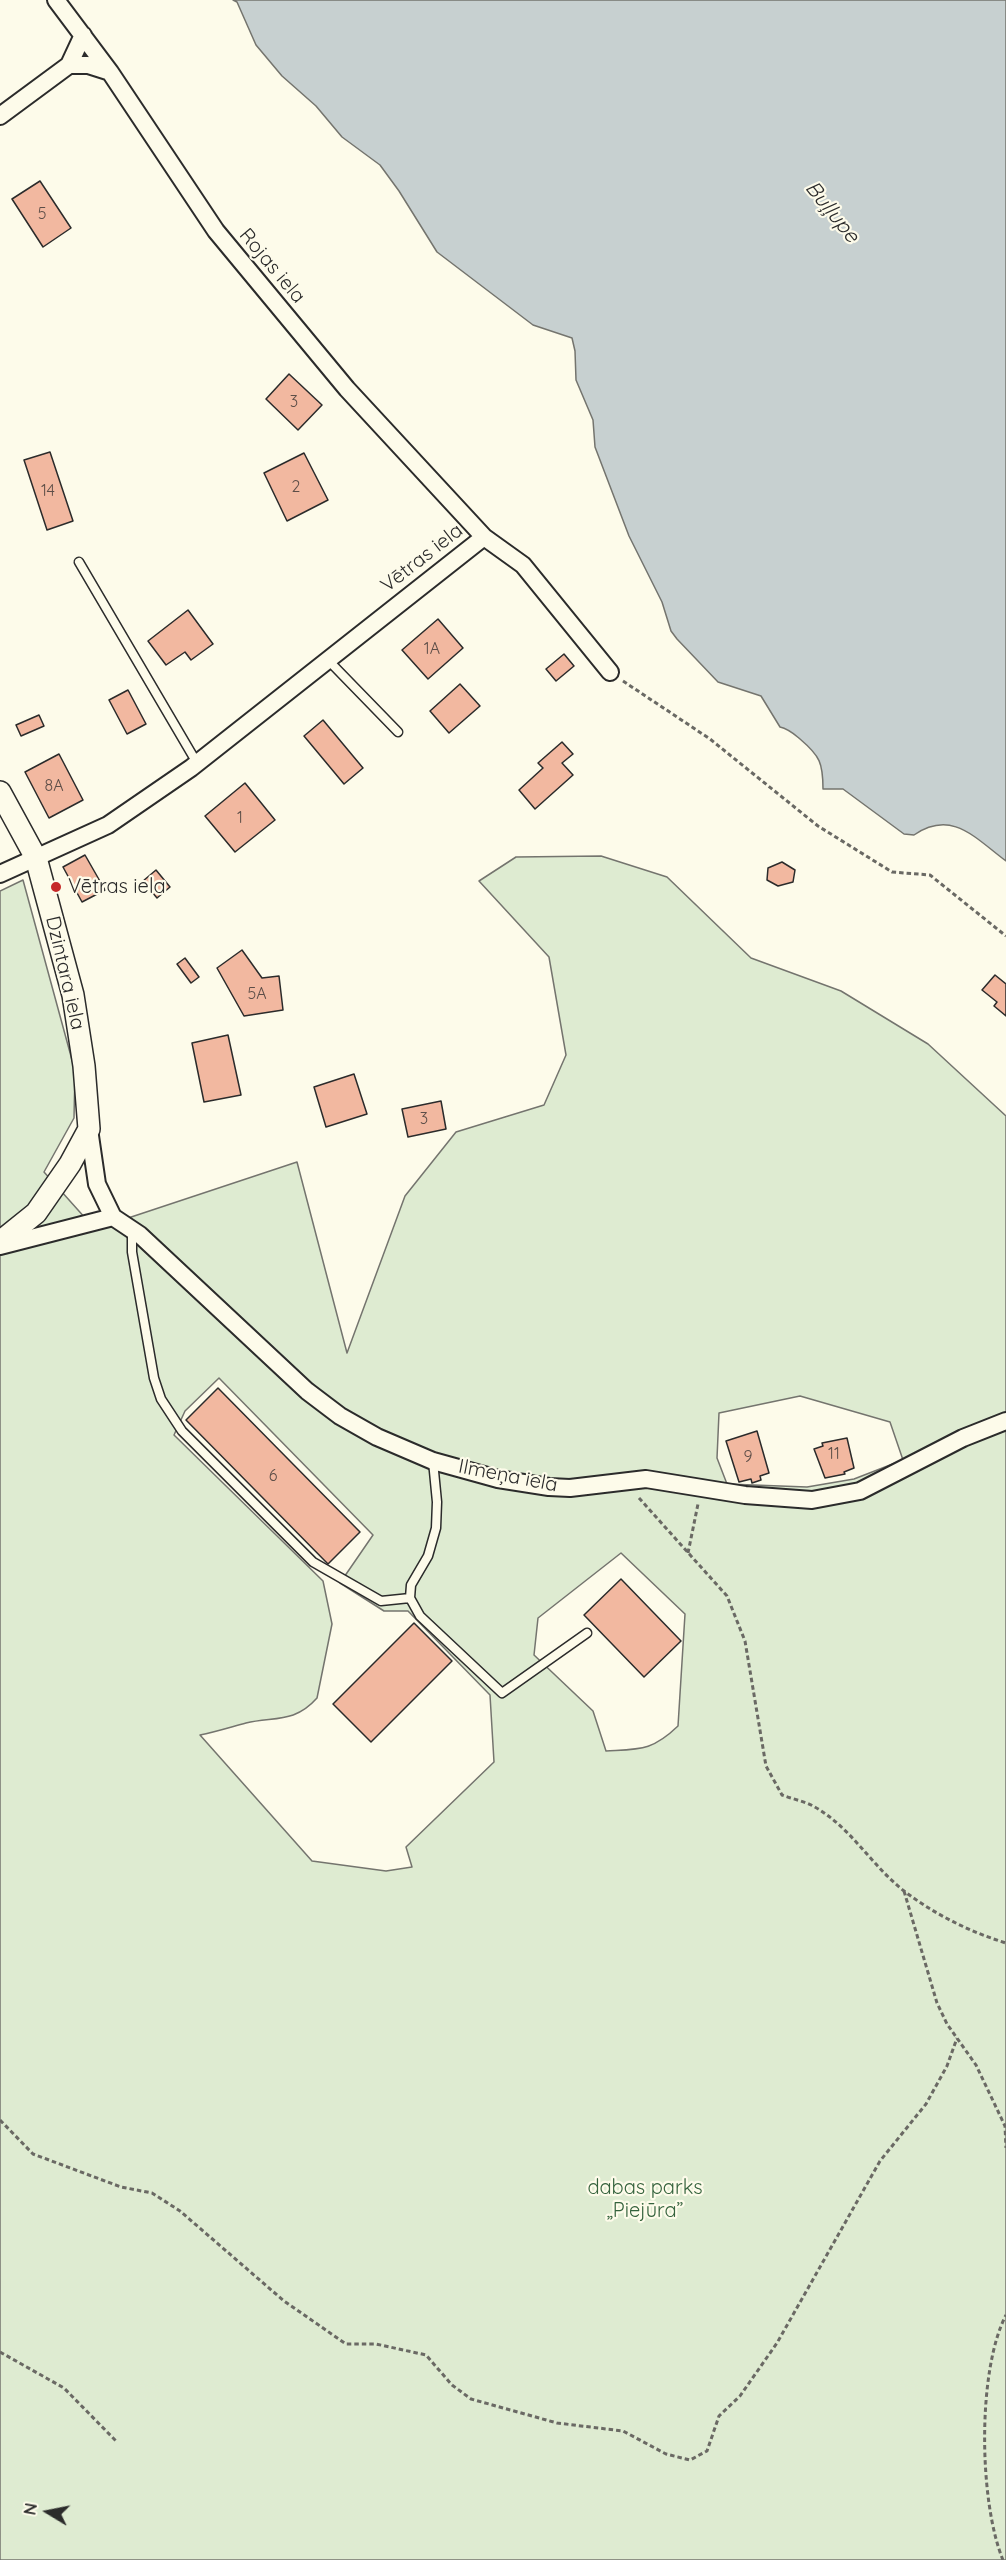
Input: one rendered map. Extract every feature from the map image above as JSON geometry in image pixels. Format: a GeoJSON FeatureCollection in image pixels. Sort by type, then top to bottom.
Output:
{"type":"FeatureCollection","features":[{"type":"Feature","properties":{"kind":"street","name":"Rojas iela"},"geometry":{"type":"LineString","coordinates":[[56,0],[110,72],[216,231],[347,389],[484,537],[523,565],[610,672]]}},
{"type":"Feature","properties":{"kind":"street"},"geometry":{"type":"LineString","coordinates":[[0,116],[69,65],[83,35]]}},
{"type":"Feature","properties":{"kind":"street"},"geometry":{"type":"LineString","coordinates":[[69,65],[88,65],[110,72]]}},
{"type":"Feature","properties":{"kind":"street","name":"Vētras iela"},"geometry":{"type":"LineString","coordinates":[[0,874],[108,825],[197,763],[484,537]]}},
{"type":"Feature","properties":{"kind":"street","name":"Dzintara iela"},"geometry":{"type":"LineString","coordinates":[[0,794],[36,858],[73,995],[84,1066],[89,1129]]}},
{"type":"Feature","properties":{"kind":"street"},"geometry":{"type":"LineString","coordinates":[[0,1244],[36,1213],[70,1164],[89,1129]]}},
{"type":"Feature","properties":{"kind":"street","name":"Ilmeņa iela"},"geometry":{"type":"LineString","coordinates":[[89,1129],[97,1184],[113,1217],[132,1230],[307,1391],[340,1416],[377,1437],[433,1461],[498,1479],[549,1487],[646,1479],[787,1500],[812,1500],[860,1491],[963,1438],[1006,1421]]}},
{"type":"Feature","properties":{"kind":"street"},"geometry":{"type":"LineString","coordinates":[[0,1244],[113,1217]]}},
{"type":"Feature","properties":{"kind":"lane"},"geometry":{"type":"LineString","coordinates":[[79,562],[197,763]]}},
{"type":"Feature","properties":{"kind":"lane"},"geometry":{"type":"LineString","coordinates":[[327,659],[398,732]]}},
{"type":"Feature","properties":{"kind":"lane"},"geometry":{"type":"LineString","coordinates":[[132,1230],[132,1251],[154,1378],[161,1399],[182,1431],[313,1562],[381,1600],[410,1598]]}},
{"type":"Feature","properties":{"kind":"lane"},"geometry":{"type":"LineString","coordinates":[[433,1461],[437,1502],[436,1528],[428,1556],[411,1585],[410,1598],[420,1616],[502,1693],[587,1633]]}},
{"type":"Feature","properties":{"kind":"path"},"geometry":{"type":"LineString","coordinates":[[610,672],[710,739],[818,826],[892,872],[930,875],[1006,936]]}},
{"type":"Feature","properties":{"kind":"path"},"geometry":{"type":"LineString","coordinates":[[623,1481],[727,1596],[746,1641],[766,1766],[782,1795],[813,1806],[844,1828],[871,1861],[904,1891],[976,1934],[1006,1943]]}},
{"type":"Feature","properties":{"kind":"path"},"geometry":{"type":"LineString","coordinates":[[688,1553],[702,1487]]}},
{"type":"Feature","properties":{"kind":"path"},"geometry":{"type":"LineString","coordinates":[[904,1891],[937,2003],[976,2065],[1005,2126],[1006,2148]]}},
{"type":"Feature","properties":{"kind":"path"},"geometry":{"type":"LineString","coordinates":[[0,2120],[33,2154],[120,2187],[152,2193],[180,2211],[284,2301],[346,2344],[376,2344],[426,2355],[452,2385],[471,2398],[557,2423],[623,2431],[666,2454],[690,2460],[707,2451],[719,2416],[740,2396],[777,2343],[880,2161],[926,2104],[947,2066],[957,2038]]}},
{"type":"Feature","properties":{"kind":"path"},"geometry":{"type":"LineString","coordinates":[[1003,2560],[992,2525],[986,2473],[986,2433],[990,2369],[1006,2315]]}},
{"type":"Feature","properties":{"kind":"path"},"geometry":{"type":"LineString","coordinates":[[0,2352],[64,2388],[117,2442]]}},
{"type":"Feature","properties":{"kind":"green space","name":"dabas parks „Piejūra”"},"geometry":{"type":"Polygon","coordinates":[[[601,856],[667,877],[751,958],[841,991],[928,1044],[1006,1116],[1006,2560],[0,2560],[0,891],[23,880],[75,1071],[74,1118],[44,1172],[95,1229],[297,1162],[347,1353],[405,1196],[456,1132],[544,1105],[566,1055],[549,957],[479,881],[516,857],[601,856]],[[219,1378],[185,1411],[174,1435],[323,1581],[332,1624],[317,1698],[308,1706],[300,1712],[283,1718],[246,1723],[200,1735],[312,1861],[386,1871],[412,1867],[406,1847],[494,1762],[490,1695],[408,1611],[384,1611],[340,1583],[373,1535],[219,1378]],[[800,1396],[719,1413],[717,1458],[727,1484],[807,1487],[854,1479],[903,1460],[890,1422],[800,1396]],[[621,1553],[538,1618],[534,1655],[593,1711],[606,1751],[645,1747],[661,1740],[678,1726],[685,1614],[621,1553]]]}},
{"type":"Feature","properties":{"kind":"water","name":"Buļļupe"},"geometry":{"type":"Polygon","coordinates":[[[233,0],[1006,0],[1006,861],[963,830],[940,825],[914,835],[904,834],[843,789],[823,789],[821,766],[816,755],[793,734],[780,727],[761,696],[718,682],[677,639],[671,631],[662,602],[629,536],[595,447],[593,420],[576,380],[572,338],[533,325],[437,252],[380,165],[342,137],[316,106],[282,76],[256,45],[237,2],[233,0]]]}},
{"type":"Feature","properties":{"kind":"building"},"geometry":{"type":"Polygon","coordinates":[[[40,181],[71,228],[43,247],[12,199],[40,181]]]}},
{"type":"Feature","properties":{"kind":"building"},"geometry":{"type":"Polygon","coordinates":[[[289,374],[322,405],[298,430],[266,399],[289,374]]]}},
{"type":"Feature","properties":{"kind":"building"},"geometry":{"type":"Polygon","coordinates":[[[50,452],[73,521],[47,530],[24,460],[50,452]]]}},
{"type":"Feature","properties":{"kind":"building"},"geometry":{"type":"Polygon","coordinates":[[[304,453],[328,500],[287,521],[264,473],[304,453]]]}},
{"type":"Feature","properties":{"kind":"building"},"geometry":{"type":"Polygon","coordinates":[[[188,610],[213,644],[191,660],[185,652],[166,665],[148,641],[188,610]]]}},
{"type":"Feature","properties":{"kind":"building"},"geometry":{"type":"Polygon","coordinates":[[[438,619],[463,648],[428,679],[402,650],[438,619]]]}},
{"type":"Feature","properties":{"kind":"building"},"geometry":{"type":"Polygon","coordinates":[[[564,654],[574,666],[556,681],[546,669],[564,654]]]}},
{"type":"Feature","properties":{"kind":"building"},"geometry":{"type":"Polygon","coordinates":[[[460,684],[480,706],[449,733],[430,711],[460,684]]]}},
{"type":"Feature","properties":{"kind":"building"},"geometry":{"type":"Polygon","coordinates":[[[128,690],[146,724],[127,734],[109,700],[128,690]]]}},
{"type":"Feature","properties":{"kind":"building"},"geometry":{"type":"Polygon","coordinates":[[[39,715],[44,726],[21,736],[16,725],[39,715]]]}},
{"type":"Feature","properties":{"kind":"building"},"geometry":{"type":"Polygon","coordinates":[[[323,720],[363,768],[344,784],[304,736],[323,720]]]}},
{"type":"Feature","properties":{"kind":"building"},"geometry":{"type":"Polygon","coordinates":[[[562,742],[573,754],[562,763],[573,775],[535,809],[519,790],[543,768],[538,763],[562,742]]]}},
{"type":"Feature","properties":{"kind":"building"},"geometry":{"type":"Polygon","coordinates":[[[59,754],[83,800],[49,818],[25,772],[59,754]]]}},
{"type":"Feature","properties":{"kind":"building"},"geometry":{"type":"Polygon","coordinates":[[[245,783],[275,820],[235,852],[205,816],[245,783]]]}},
{"type":"Feature","properties":{"kind":"building"},"geometry":{"type":"Polygon","coordinates":[[[85,855],[105,890],[82,902],[63,867],[85,855]]]}},
{"type":"Feature","properties":{"kind":"building"},"geometry":{"type":"Polygon","coordinates":[[[782,862],[795,870],[793,882],[778,886],[767,880],[768,868],[782,862]]]}},
{"type":"Feature","properties":{"kind":"building"},"geometry":{"type":"Polygon","coordinates":[[[156,870],[170,887],[157,898],[143,881],[156,870]]]}},
{"type":"Feature","properties":{"kind":"building"},"geometry":{"type":"Polygon","coordinates":[[[242,950],[262,978],[279,976],[283,1010],[244,1016],[217,968],[242,950]]]}},
{"type":"Feature","properties":{"kind":"building"},"geometry":{"type":"Polygon","coordinates":[[[185,958],[199,977],[191,983],[177,964],[185,958]]]}},
{"type":"Feature","properties":{"kind":"building"},"geometry":{"type":"Polygon","coordinates":[[[995,975],[1006,984],[1006,1016],[994,1006],[997,1002],[982,990],[995,975]]]}},
{"type":"Feature","properties":{"kind":"building"},"geometry":{"type":"Polygon","coordinates":[[[228,1035],[241,1095],[204,1102],[192,1043],[228,1035]]]}},
{"type":"Feature","properties":{"kind":"building"},"geometry":{"type":"Polygon","coordinates":[[[354,1074],[367,1114],[326,1127],[314,1087],[354,1074]]]}},
{"type":"Feature","properties":{"kind":"building"},"geometry":{"type":"Polygon","coordinates":[[[441,1101],[446,1129],[408,1137],[402,1109],[441,1101]]]}},
{"type":"Feature","properties":{"kind":"building"},"geometry":{"type":"Polygon","coordinates":[[[218,1388],[360,1532],[328,1564],[186,1420],[218,1388]]]}},
{"type":"Feature","properties":{"kind":"building"},"geometry":{"type":"Polygon","coordinates":[[[757,1431],[769,1473],[760,1476],[761,1480],[752,1483],[751,1479],[739,1482],[726,1441],[757,1431]]]}},
{"type":"Feature","properties":{"kind":"building"},"geometry":{"type":"Polygon","coordinates":[[[847,1438],[854,1468],[844,1472],[845,1474],[825,1478],[814,1449],[823,1446],[822,1443],[847,1438]]]}},
{"type":"Feature","properties":{"kind":"building"},"geometry":{"type":"Polygon","coordinates":[[[621,1579],[681,1641],[644,1677],[584,1615],[621,1579]]]}},
{"type":"Feature","properties":{"kind":"building"},"geometry":{"type":"Polygon","coordinates":[[[414,1623],[452,1661],[371,1742],[333,1704],[414,1623]]]}},
{"type":"Feature","properties":{"kind":"place","name":"Vētras iela"},"geometry":{"type":"Point","coordinates":[56,887]}}]}
